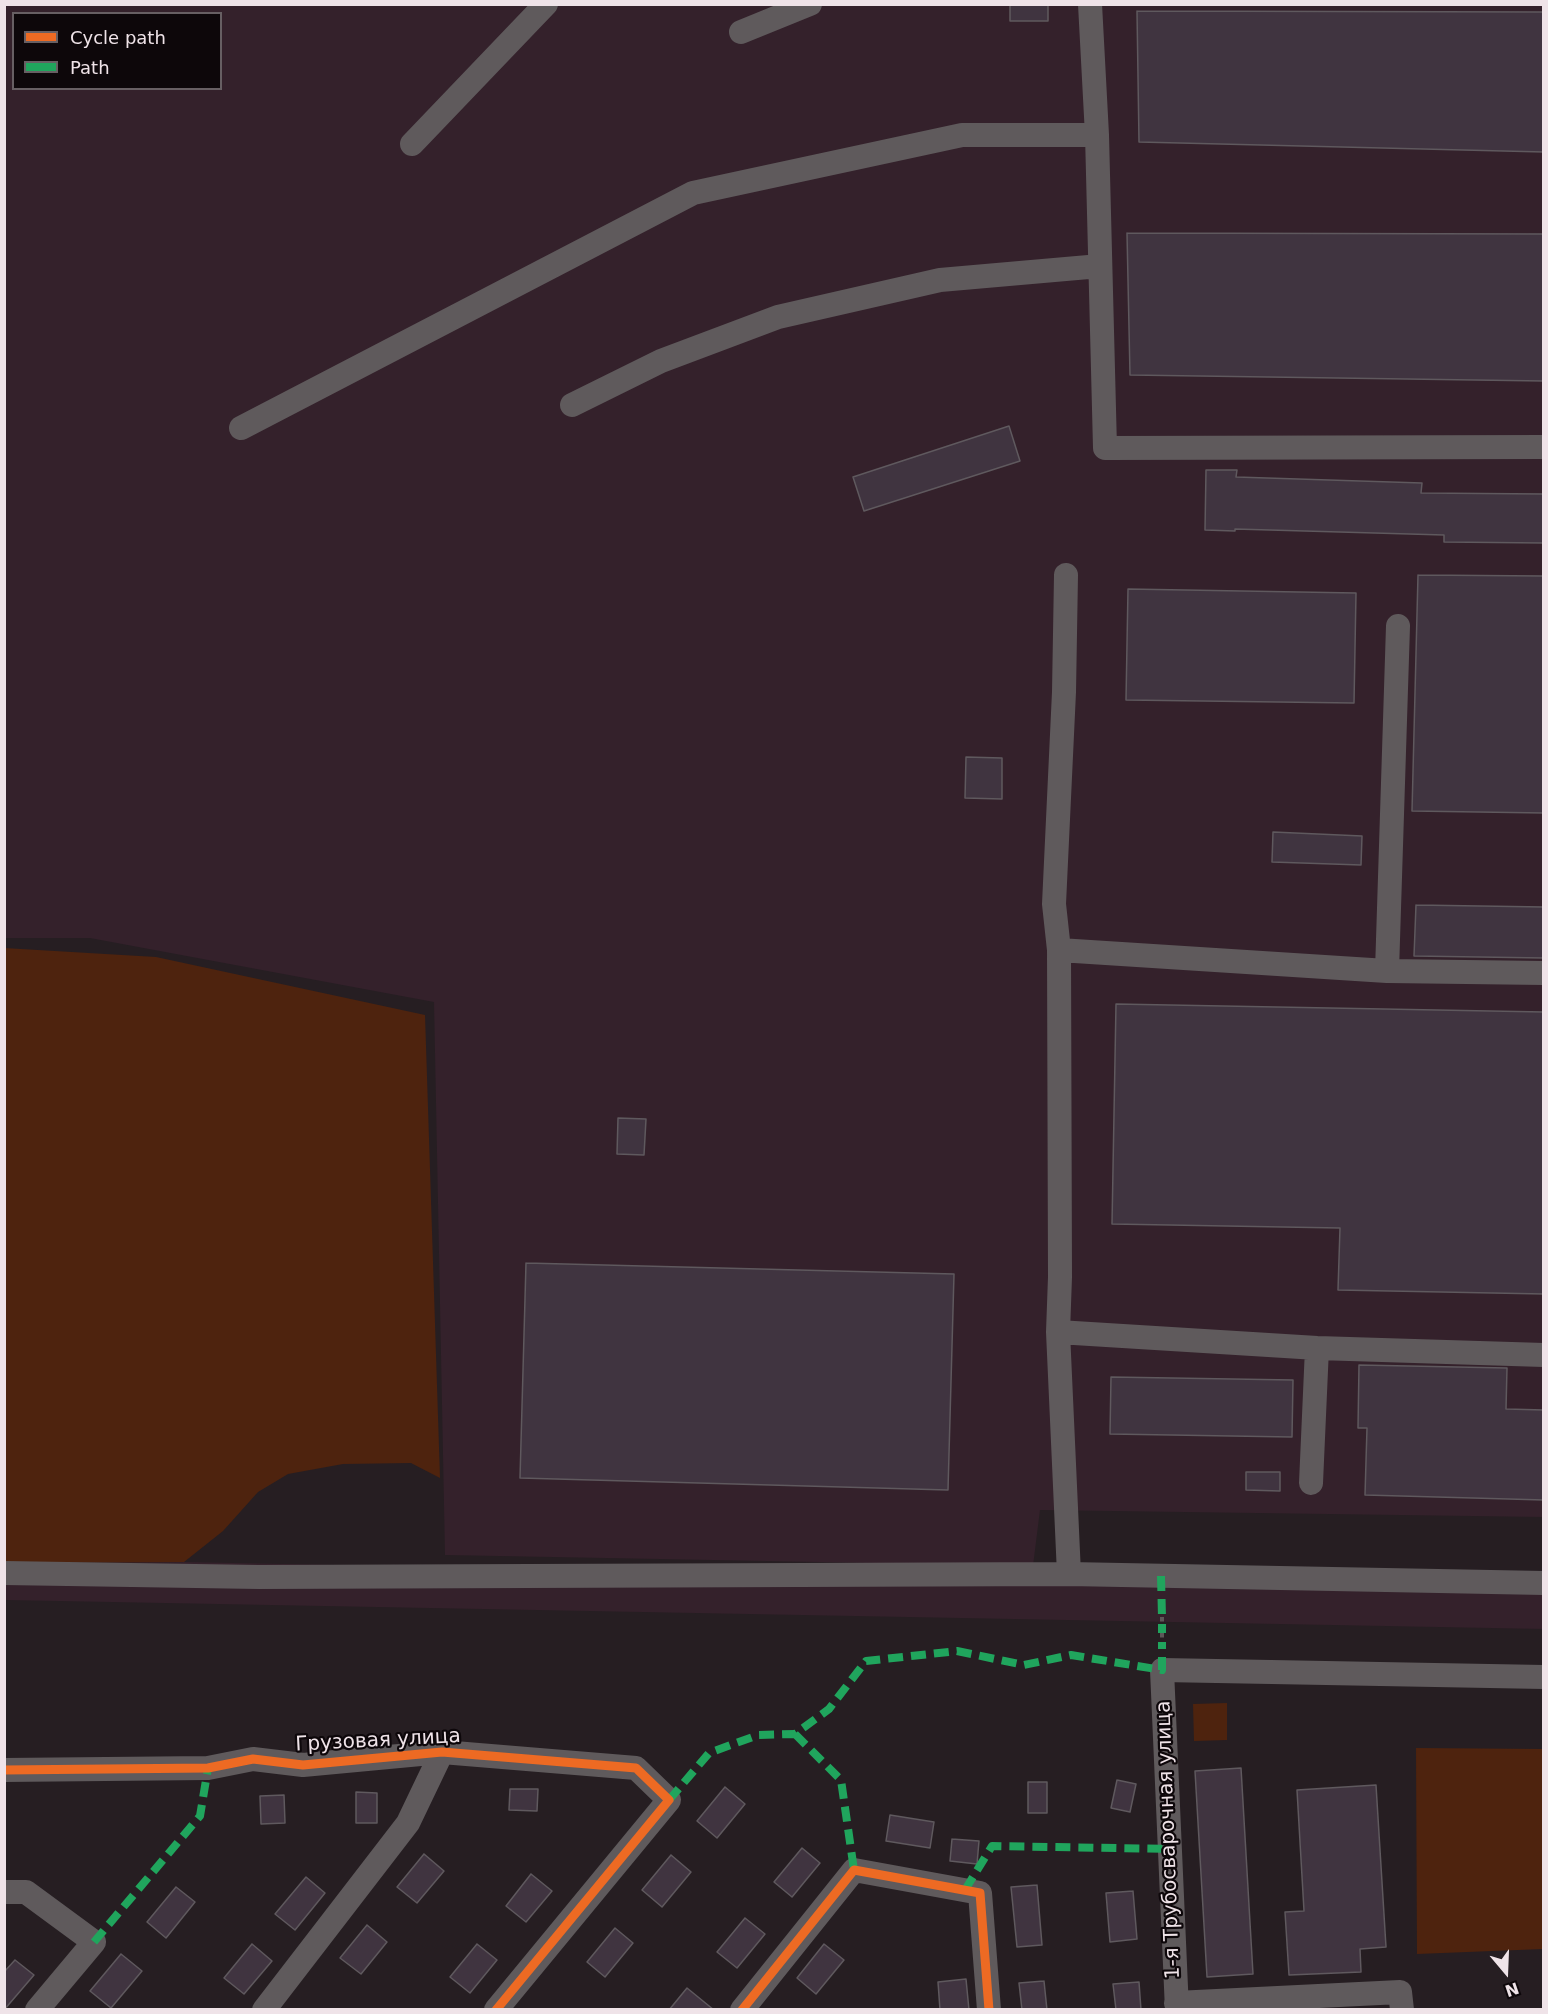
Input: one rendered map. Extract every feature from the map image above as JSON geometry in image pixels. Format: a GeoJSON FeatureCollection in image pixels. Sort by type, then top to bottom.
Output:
{"type":"FeatureCollection","features":[{"type":"Feature","properties":{"kind":"street"},"geometry":{"type":"LineString","coordinates":[[412,144],[546,4]]}},
{"type":"Feature","properties":{"kind":"street"},"geometry":{"type":"LineString","coordinates":[[741,32],[810,4]]}},
{"type":"Feature","properties":{"kind":"street"},"geometry":{"type":"LineString","coordinates":[[1090,4],[1097,135],[1105,448],[1544,447]]}},
{"type":"Feature","properties":{"kind":"street"},"geometry":{"type":"LineString","coordinates":[[242,428],[693,193],[962,135],[1097,135]]}},
{"type":"Feature","properties":{"kind":"street"},"geometry":{"type":"LineString","coordinates":[[572,405],[661,361],[778,316],[940,280],[1100,266]]}},
{"type":"Feature","properties":{"kind":"street"},"geometry":{"type":"LineString","coordinates":[[1066,575],[1064,692],[1054,904],[1059,950],[1060,1277],[1058,1332],[1069,1574]]}},
{"type":"Feature","properties":{"kind":"street"},"geometry":{"type":"LineString","coordinates":[[1387,971],[1398,626]]}},
{"type":"Feature","properties":{"kind":"street"},"geometry":{"type":"LineString","coordinates":[[1059,950],[1387,971],[1544,974]]}},
{"type":"Feature","properties":{"kind":"street"},"geometry":{"type":"LineString","coordinates":[[1058,1332],[1317,1348],[1544,1356]]}},
{"type":"Feature","properties":{"kind":"street"},"geometry":{"type":"LineString","coordinates":[[1311,1483],[1317,1348]]}},
{"type":"Feature","properties":{"kind":"street"},"geometry":{"type":"LineString","coordinates":[[4,1573],[259,1577],[1069,1574],[1544,1583]]}},
{"type":"Feature","properties":{"kind":"street","name":"1-я Трубосварочная улица"},"geometry":{"type":"LineString","coordinates":[[1176,2006],[1162,1670],[1544,1677]]}},
{"type":"Feature","properties":{"kind":"street"},"geometry":{"type":"LineString","coordinates":[[264,2010],[408,1823],[442,1752]]}},
{"type":"Feature","properties":{"kind":"street","name":"Грузовая улица"},"geometry":{"type":"LineString","coordinates":[[4,1770],[208,1768],[253,1759],[303,1765],[442,1752],[636,1768],[669,1800],[496,2010]]}},
{"type":"Feature","properties":{"kind":"street"},"geometry":{"type":"LineString","coordinates":[[742,2010],[854,1870],[980,1893],[989,2010]]}},
{"type":"Feature","properties":{"kind":"street"},"geometry":{"type":"LineString","coordinates":[[4,1892],[26,1892],[94,1942],[36,2010]]}},
{"type":"Feature","properties":{"kind":"street"},"geometry":{"type":"LineString","coordinates":[[1176,2006],[1400,1992],[1402,2010]]}},
{"type":"Feature","properties":{"kind":"path"},"geometry":{"type":"LineString","coordinates":[[1162,1617],[1162,1624]]}},
{"type":"Feature","properties":{"kind":"path"},"geometry":{"type":"LineString","coordinates":[[1162,1633],[1162,1642]]}},
{"type":"Feature","properties":{"kind":"shaded area"},"geometry":{"type":"Polygon","coordinates":[[[4,5],[1543,5],[1543,1517],[1040,1510],[1033,1566],[445,1555],[434,1002],[90,938],[5,938],[4,5]]]}},
{"type":"Feature","properties":{"kind":"shaded area"},"geometry":{"type":"Polygon","coordinates":[[[4,948],[156,957],[425,1015],[440,1478],[411,1463],[343,1464],[288,1474],[258,1492],[223,1531],[184,1562],[5,1563],[4,948]]]}},
{"type":"Feature","properties":{"kind":"shaded area"},"geometry":{"type":"Polygon","coordinates":[[[184,1562],[1543,1589],[1544,1629],[5,1600],[5,1563],[184,1562]]]}},
{"type":"Feature","properties":{"kind":"shaded area"},"geometry":{"type":"Polygon","coordinates":[[[1227,1703],[1227,1740],[1194,1741],[1193,1704],[1227,1703]]]}},
{"type":"Feature","properties":{"kind":"shaded area"},"geometry":{"type":"Polygon","coordinates":[[[1416,1748],[1543,1749],[1543,1949],[1417,1954],[1416,1748]]]}},
{"type":"Feature","properties":{"kind":"building"},"geometry":{"type":"Polygon","coordinates":[[[1010,4],[1048,4],[1048,21],[1010,21],[1010,4]]]}},
{"type":"Feature","properties":{"kind":"building"},"geometry":{"type":"Polygon","coordinates":[[[1137,11],[1544,12],[1544,152],[1139,142],[1137,11]]]}},
{"type":"Feature","properties":{"kind":"building"},"geometry":{"type":"Polygon","coordinates":[[[1127,233],[1544,234],[1544,381],[1130,375],[1127,233]]]}},
{"type":"Feature","properties":{"kind":"building"},"geometry":{"type":"Polygon","coordinates":[[[1009,426],[1020,461],[864,511],[853,477],[1009,426]]]}},
{"type":"Feature","properties":{"kind":"building"},"geometry":{"type":"Polygon","coordinates":[[[1206,470],[1237,470],[1236,477],[1422,483],[1421,493],[1544,494],[1544,543],[1444,542],[1444,535],[1205,530],[1206,470]]]}},
{"type":"Feature","properties":{"kind":"building"},"geometry":{"type":"Polygon","coordinates":[[[1418,575],[1544,576],[1544,813],[1412,811],[1418,575]]]}},
{"type":"Feature","properties":{"kind":"building"},"geometry":{"type":"Polygon","coordinates":[[[1128,589],[1356,593],[1354,703],[1126,700],[1128,589]]]}},
{"type":"Feature","properties":{"kind":"building"},"geometry":{"type":"Polygon","coordinates":[[[966,757],[1002,758],[1002,799],[965,798],[966,757]]]}},
{"type":"Feature","properties":{"kind":"building"},"geometry":{"type":"Polygon","coordinates":[[[1273,832],[1362,836],[1361,865],[1272,862],[1273,832]]]}},
{"type":"Feature","properties":{"kind":"building"},"geometry":{"type":"Polygon","coordinates":[[[1416,905],[1544,907],[1544,958],[1414,956],[1416,905]]]}},
{"type":"Feature","properties":{"kind":"building"},"geometry":{"type":"Polygon","coordinates":[[[1116,1004],[1544,1012],[1544,1294],[1338,1290],[1340,1228],[1112,1224],[1116,1004]]]}},
{"type":"Feature","properties":{"kind":"building"},"geometry":{"type":"Polygon","coordinates":[[[618,1118],[646,1119],[644,1155],[617,1154],[618,1118]]]}},
{"type":"Feature","properties":{"kind":"building"},"geometry":{"type":"Polygon","coordinates":[[[526,1263],[954,1274],[948,1490],[520,1478],[526,1263]]]}},
{"type":"Feature","properties":{"kind":"building"},"geometry":{"type":"Polygon","coordinates":[[[1359,1365],[1507,1368],[1506,1409],[1544,1410],[1544,1500],[1365,1495],[1367,1428],[1358,1428],[1359,1365]]]}},
{"type":"Feature","properties":{"kind":"building"},"geometry":{"type":"Polygon","coordinates":[[[1111,1377],[1293,1380],[1292,1437],[1110,1434],[1111,1377]]]}},
{"type":"Feature","properties":{"kind":"building"},"geometry":{"type":"Polygon","coordinates":[[[1246,1472],[1280,1472],[1280,1491],[1246,1490],[1246,1472]]]}},
{"type":"Feature","properties":{"kind":"building"},"geometry":{"type":"Polygon","coordinates":[[[1241,1768],[1253,1974],[1207,1977],[1195,1771],[1241,1768]]]}},
{"type":"Feature","properties":{"kind":"building"},"geometry":{"type":"Polygon","coordinates":[[[1117,1780],[1136,1784],[1130,1812],[1111,1808],[1117,1780]]]}},
{"type":"Feature","properties":{"kind":"building"},"geometry":{"type":"Polygon","coordinates":[[[1028,1782],[1047,1782],[1047,1813],[1028,1813],[1028,1782]]]}},
{"type":"Feature","properties":{"kind":"building"},"geometry":{"type":"Polygon","coordinates":[[[1376,1785],[1386,1947],[1360,1949],[1361,1972],[1289,1975],[1285,1912],[1304,1911],[1297,1790],[1376,1785]]]}},
{"type":"Feature","properties":{"kind":"building"},"geometry":{"type":"Polygon","coordinates":[[[725,1787],[745,1804],[717,1838],[697,1821],[725,1787]]]}},
{"type":"Feature","properties":{"kind":"building"},"geometry":{"type":"Polygon","coordinates":[[[510,1789],[538,1789],[537,1811],[509,1810],[510,1789]]]}},
{"type":"Feature","properties":{"kind":"building"},"geometry":{"type":"Polygon","coordinates":[[[356,1792],[377,1793],[377,1823],[356,1823],[356,1792]]]}},
{"type":"Feature","properties":{"kind":"building"},"geometry":{"type":"Polygon","coordinates":[[[284,1795],[285,1823],[261,1824],[260,1796],[284,1795]]]}},
{"type":"Feature","properties":{"kind":"building"},"geometry":{"type":"Polygon","coordinates":[[[890,1815],[934,1822],[930,1848],[886,1841],[890,1815]]]}},
{"type":"Feature","properties":{"kind":"building"},"geometry":{"type":"Polygon","coordinates":[[[952,1839],[979,1841],[977,1864],[950,1861],[952,1839]]]}},
{"type":"Feature","properties":{"kind":"building"},"geometry":{"type":"Polygon","coordinates":[[[802,1848],[820,1863],[792,1897],[774,1882],[802,1848]]]}},
{"type":"Feature","properties":{"kind":"building"},"geometry":{"type":"Polygon","coordinates":[[[424,1854],[444,1871],[417,1903],[397,1887],[424,1854]]]}},
{"type":"Feature","properties":{"kind":"building"},"geometry":{"type":"Polygon","coordinates":[[[671,1855],[691,1872],[662,1907],[642,1890],[671,1855]]]}},
{"type":"Feature","properties":{"kind":"building"},"geometry":{"type":"Polygon","coordinates":[[[531,1874],[552,1891],[526,1922],[506,1906],[531,1874]]]}},
{"type":"Feature","properties":{"kind":"building"},"geometry":{"type":"Polygon","coordinates":[[[306,1877],[325,1893],[295,1930],[275,1914],[306,1877]]]}},
{"type":"Feature","properties":{"kind":"building"},"geometry":{"type":"Polygon","coordinates":[[[1037,1885],[1042,1945],[1017,1947],[1011,1887],[1037,1885]]]}},
{"type":"Feature","properties":{"kind":"building"},"geometry":{"type":"Polygon","coordinates":[[[176,1887],[195,1902],[166,1938],[147,1922],[176,1887]]]}},
{"type":"Feature","properties":{"kind":"building"},"geometry":{"type":"Polygon","coordinates":[[[1133,1891],[1137,1939],[1110,1942],[1106,1893],[1133,1891]]]}},
{"type":"Feature","properties":{"kind":"building"},"geometry":{"type":"Polygon","coordinates":[[[745,1918],[765,1934],[737,1968],[717,1952],[745,1918]]]}},
{"type":"Feature","properties":{"kind":"building"},"geometry":{"type":"Polygon","coordinates":[[[367,1925],[387,1942],[361,1974],[340,1958],[367,1925]]]}},
{"type":"Feature","properties":{"kind":"building"},"geometry":{"type":"Polygon","coordinates":[[[615,1928],[633,1943],[605,1977],[587,1962],[615,1928]]]}},
{"type":"Feature","properties":{"kind":"building"},"geometry":{"type":"Polygon","coordinates":[[[252,1944],[272,1961],[244,1994],[224,1978],[252,1944]]]}},
{"type":"Feature","properties":{"kind":"building"},"geometry":{"type":"Polygon","coordinates":[[[477,1944],[497,1960],[470,1993],[450,1977],[477,1944]]]}},
{"type":"Feature","properties":{"kind":"building"},"geometry":{"type":"Polygon","coordinates":[[[824,1944],[844,1960],[816,1994],[797,1978],[824,1944]]]}},
{"type":"Feature","properties":{"kind":"building"},"geometry":{"type":"Polygon","coordinates":[[[121,1954],[142,1971],[111,2008],[90,1991],[121,1954]]]}},
{"type":"Feature","properties":{"kind":"building"},"geometry":{"type":"Polygon","coordinates":[[[15,1960],[34,1975],[4,2010],[4,1972],[15,1960]]]}},
{"type":"Feature","properties":{"kind":"building"},"geometry":{"type":"Polygon","coordinates":[[[966,1979],[969,2010],[940,2010],[938,1982],[966,1979]]]}},
{"type":"Feature","properties":{"kind":"building"},"geometry":{"type":"Polygon","coordinates":[[[1044,1981],[1047,2010],[1022,2010],[1019,1983],[1044,1981]]]}},
{"type":"Feature","properties":{"kind":"building"},"geometry":{"type":"Polygon","coordinates":[[[1139,1982],[1141,2010],[1116,2010],[1113,1984],[1139,1982]]]}},
{"type":"Feature","properties":{"kind":"building"},"geometry":{"type":"Polygon","coordinates":[[[687,1988],[714,2010],[669,2010],[687,1988]]]}},
{"type":"Feature","properties":{"kind":"marked path"},"geometry":{"type":"LineString","coordinates":[[1161,1576],[1162,1617]]}},
{"type":"Feature","properties":{"kind":"marked path"},"geometry":{"type":"LineString","coordinates":[[1162,1624],[1162,1633]]}},
{"type":"Feature","properties":{"kind":"marked path"},"geometry":{"type":"LineString","coordinates":[[669,1800],[709,1753],[758,1735],[795,1734],[829,1709],[866,1661],[957,1651],[1024,1665],[1071,1655],[1162,1670],[1162,1642]]}},
{"type":"Feature","properties":{"kind":"marked path"},"geometry":{"type":"LineString","coordinates":[[795,1734],[841,1780],[854,1870]]}},
{"type":"Feature","properties":{"kind":"marked path"},"geometry":{"type":"LineString","coordinates":[[94,1942],[200,1816],[208,1768]]}},
{"type":"Feature","properties":{"kind":"marked path"},"geometry":{"type":"LineString","coordinates":[[965,1890],[992,1846],[1170,1849]]}},
{"type":"Feature","properties":{"kind":"cycle path"},"geometry":{"type":"LineString","coordinates":[[4,1770],[208,1768],[253,1759],[303,1765],[442,1752],[636,1768],[669,1800],[496,2010]]}},
{"type":"Feature","properties":{"kind":"cycle path"},"geometry":{"type":"LineString","coordinates":[[742,2010],[854,1870],[980,1893],[989,2010]]}}]}
